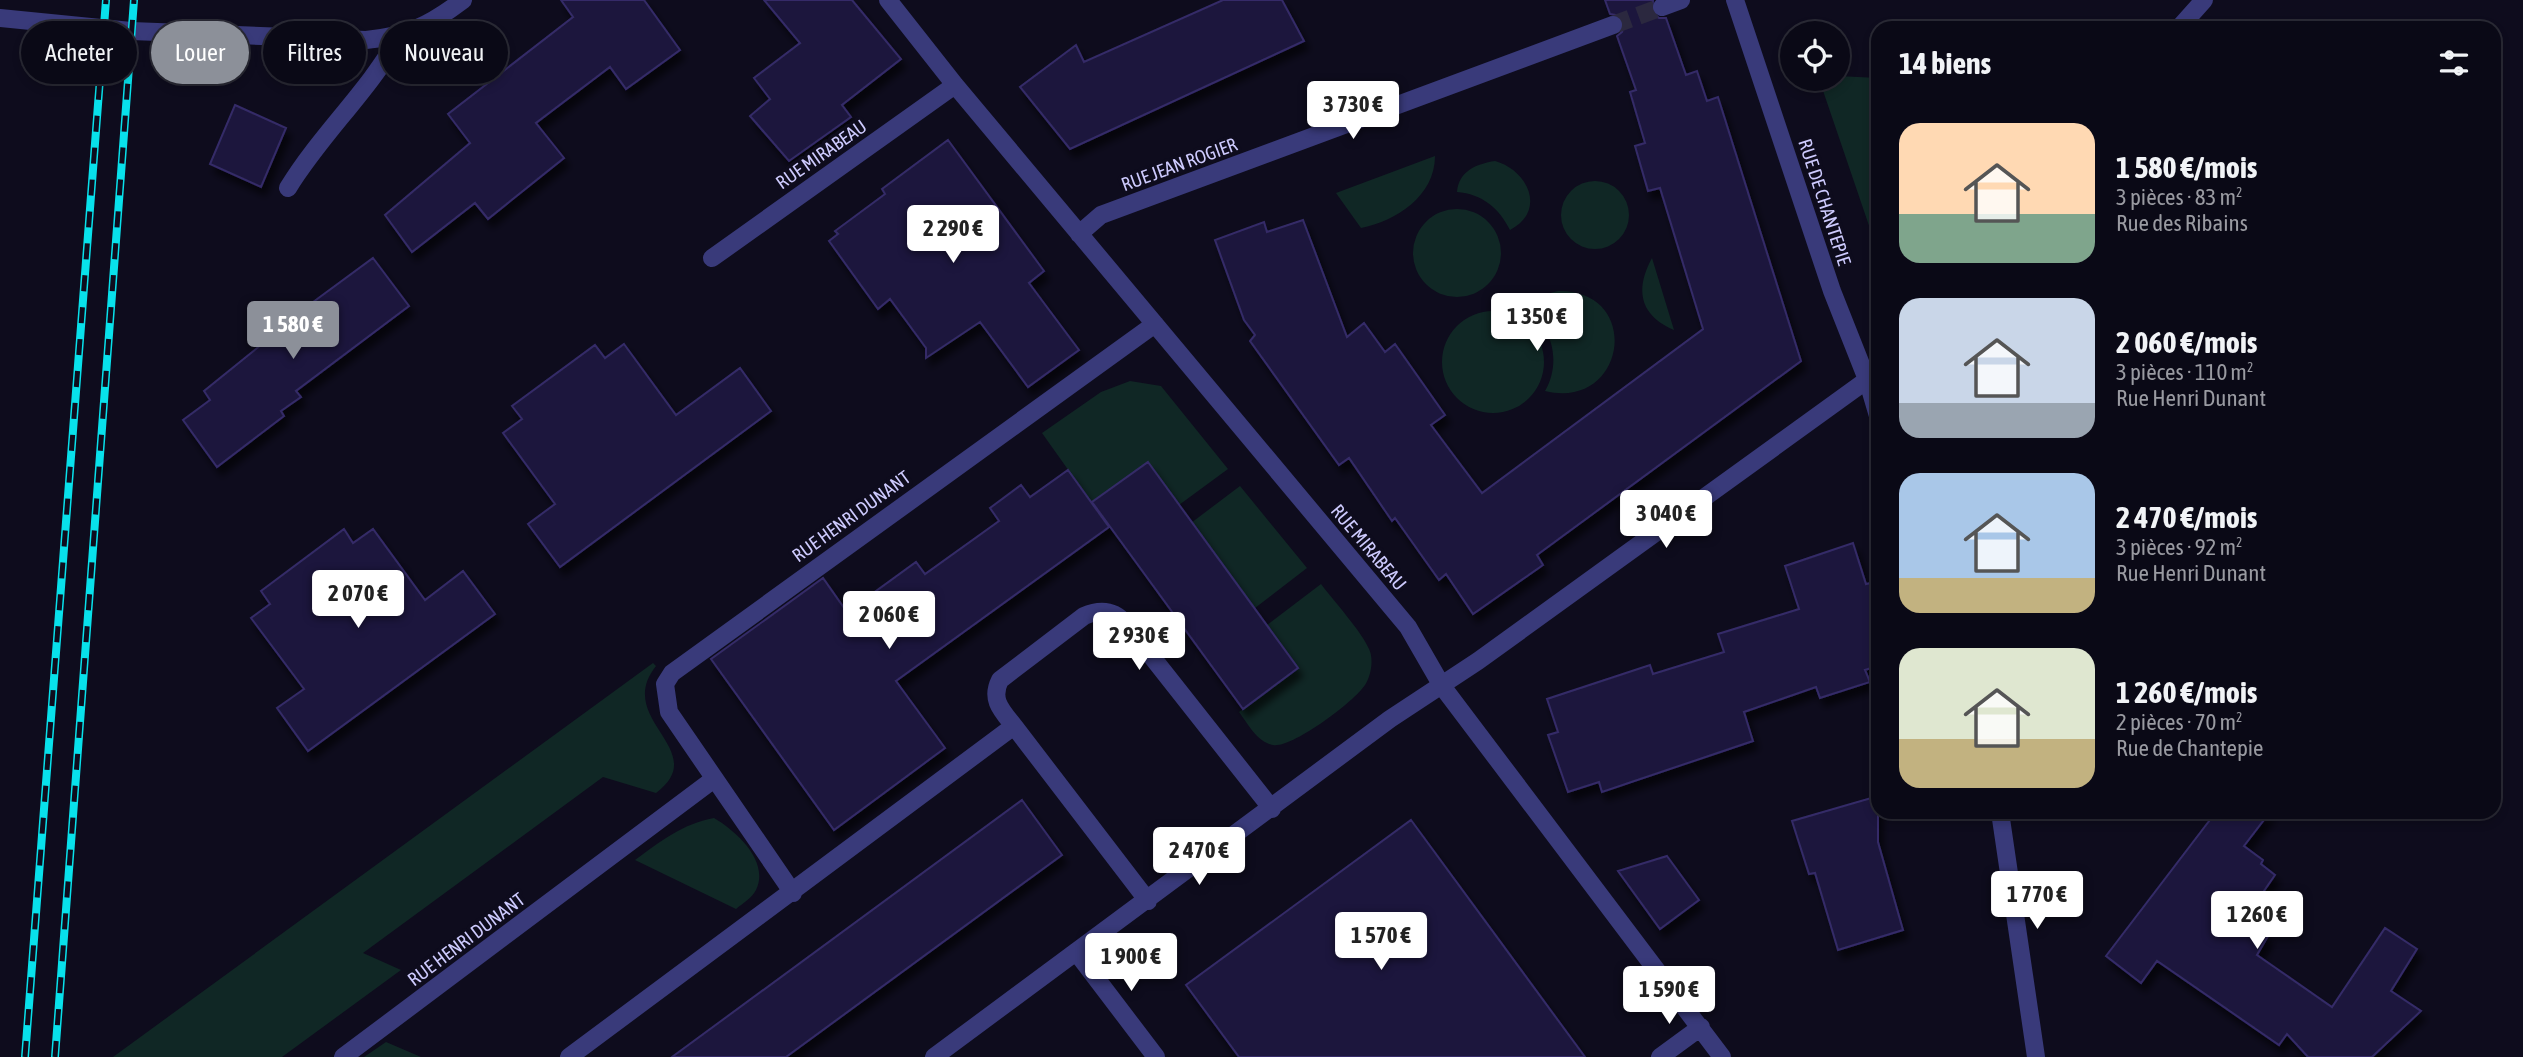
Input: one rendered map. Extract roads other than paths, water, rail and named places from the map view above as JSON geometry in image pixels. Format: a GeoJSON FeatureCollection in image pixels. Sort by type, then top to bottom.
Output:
{"type":"FeatureCollection","features":[{"type":"Feature","properties":{"kind":"street"},"geometry":{"type":"LineString","coordinates":[[432,21],[463,0]]}},
{"type":"Feature","properties":{"kind":"street","name":"RUE MIRABEAU"},"geometry":{"type":"LineString","coordinates":[[888,0],[955,85],[1408,627],[1442,686],[1722,1057]]}},
{"type":"Feature","properties":{"kind":"street"},"geometry":{"type":"LineString","coordinates":[[1662,6],[1681,0]]}},
{"type":"Feature","properties":{"kind":"street","name":"RUE DE CHANTEPIE"},"geometry":{"type":"LineString","coordinates":[[1735,0],[1832,291],[1871,373]]}},
{"type":"Feature","properties":{"kind":"street"},"geometry":{"type":"LineString","coordinates":[[2185,21],[2204,0]]}},
{"type":"Feature","properties":{"kind":"street"},"geometry":{"type":"LineString","coordinates":[[0,18],[104,28],[313,40],[380,38]]}},
{"type":"Feature","properties":{"kind":"street","name":"RUE JEAN ROGIER"},"geometry":{"type":"LineString","coordinates":[[1079,233],[1101,215],[1613,25]]}},
{"type":"Feature","properties":{"kind":"street"},"geometry":{"type":"LineString","coordinates":[[288,188],[318,143],[362,95],[380,67]]}},
{"type":"Feature","properties":{"kind":"street","name":"RUE MIRABEAU"},"geometry":{"type":"LineString","coordinates":[[712,258],[955,85]]}},
{"type":"Feature","properties":{"kind":"street","name":"RUE HENRI DUNANT"},"geometry":{"type":"LineString","coordinates":[[793,893],[668,712],[665,684],[672,673],[1155,324]]}},
{"type":"Feature","properties":{"kind":"street"},"geometry":{"type":"LineString","coordinates":[[934,1057],[1148,901],[1390,719],[1442,686],[1871,378]]}},
{"type":"Feature","properties":{"kind":"street"},"geometry":{"type":"LineString","coordinates":[[1148,901],[997,704],[995,691],[1000,680],[1084,616],[1093,612],[1112,613],[1126,624],[1272,809]]}},
{"type":"Feature","properties":{"kind":"street"},"geometry":{"type":"LineString","coordinates":[[569,1057],[1014,726]]}},
{"type":"Feature","properties":{"kind":"street","name":"RUE HENRI DUNANT"},"geometry":{"type":"LineString","coordinates":[[343,1057],[714,779]]}},
{"type":"Feature","properties":{"kind":"street"},"geometry":{"type":"LineString","coordinates":[[2001,819],[2036,1057]]}},
{"type":"Feature","properties":{"kind":"street"},"geometry":{"type":"LineString","coordinates":[[1077,953],[1156,1057]]}},
{"type":"Feature","properties":{"kind":"street"},"geometry":{"type":"LineString","coordinates":[[1660,1057],[1701,1027]]}},
{"type":"Feature","properties":{"kind":"tunnel"},"geometry":{"type":"LineString","coordinates":[[1613,25],[1662,7]]}},
{"type":"Feature","properties":{"kind":"railway"},"geometry":{"type":"LineString","coordinates":[[25,1057],[106,0]]}},
{"type":"Feature","properties":{"kind":"railway"},"geometry":{"type":"LineString","coordinates":[[55,1057],[134,0]]}}]}
